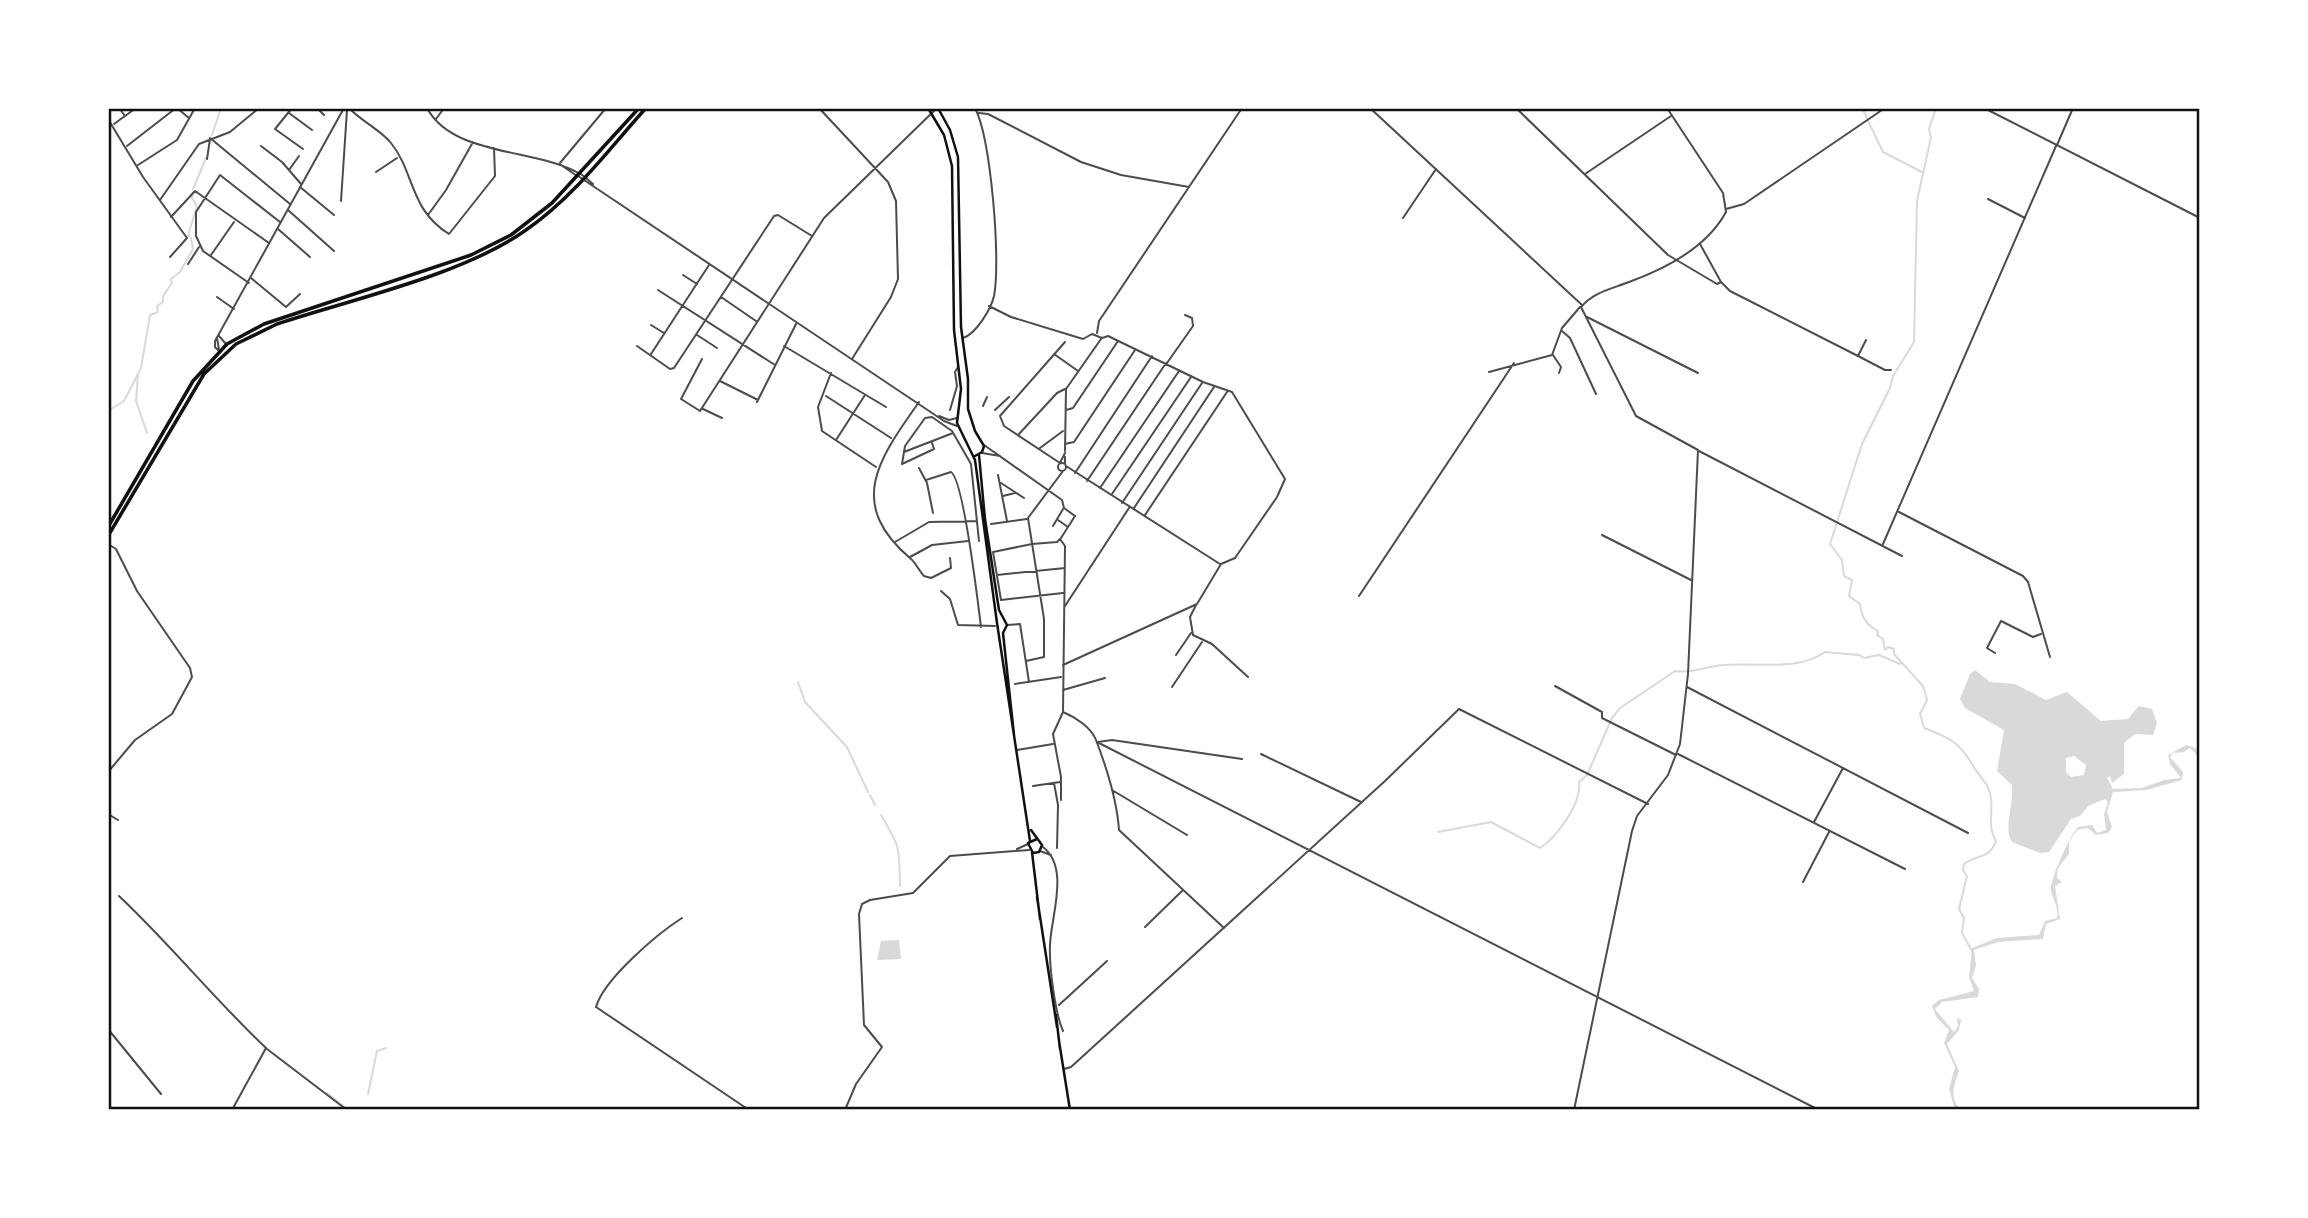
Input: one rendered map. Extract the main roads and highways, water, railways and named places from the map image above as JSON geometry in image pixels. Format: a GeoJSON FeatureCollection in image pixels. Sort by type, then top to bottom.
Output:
{"type":"FeatureCollection","features":[{"type":"Feature","properties":{"kind":"main road"},"geometry":{"type":"LineString","coordinates":[[108,536],[188,398],[227,344],[276,318],[484,249],[529,223],[581,177],[639,108]]}},
{"type":"Feature","properties":{"kind":"main road"},"geometry":{"type":"LineString","coordinates":[[108,527],[187,390],[221,353],[277,324],[491,251],[537,223],[646,108]]}},
{"type":"Feature","properties":{"kind":"main road"},"geometry":{"type":"LineString","coordinates":[[928,108],[946,142],[952,166],[955,337],[959,367],[958,426],[972,455],[1070,1110]]}},
{"type":"Feature","properties":{"kind":"main road"},"geometry":{"type":"LineString","coordinates":[[938,108],[953,139],[959,169],[962,336],[969,413],[984,445],[980,454],[988,540],[1000,616],[1006,623]]}},
{"type":"Feature","properties":{"kind":"main road"},"geometry":{"type":"LineString","coordinates":[[959,415],[969,413]]}},
{"type":"Feature","properties":{"kind":"main road"},"geometry":{"type":"LineString","coordinates":[[972,455],[980,454]]}},
{"type":"Feature","properties":{"kind":"main road"},"geometry":{"type":"LineString","coordinates":[[996,626],[1006,623]]}},
{"type":"Feature","properties":{"kind":"main road"},"geometry":{"type":"LineString","coordinates":[[1006,623],[1004,631],[1014,735]]}},
{"type":"Feature","properties":{"kind":"main road"},"geometry":{"type":"LineString","coordinates":[[996,626],[1004,631]]}},
{"type":"Feature","properties":{"kind":"main road"},"geometry":{"type":"LineString","coordinates":[[1029,827],[1042,846],[1034,868]]}},
{"type":"Feature","properties":{"kind":"main road"},"geometry":{"type":"LineString","coordinates":[[1029,842],[1037,839]]}},
{"type":"Feature","properties":{"kind":"main road"},"geometry":{"type":"LineString","coordinates":[[1030,851],[1039,852]]}},
{"type":"Feature","properties":{"kind":"waterway"},"geometry":{"type":"LineString","coordinates":[[212,135],[221,108]]}},
{"type":"Feature","properties":{"kind":"waterway"},"geometry":{"type":"LineString","coordinates":[[1862,108],[1883,152],[1922,172]]}},
{"type":"Feature","properties":{"kind":"waterway"},"geometry":{"type":"LineString","coordinates":[[1936,108],[1929,129],[1931,137],[1917,201],[1914,342],[1893,376],[1890,388],[1862,444],[1830,544],[1842,560],[1844,576],[1852,580],[1849,596],[1860,604],[1865,620],[1883,639],[1885,650],[1888,647],[1894,649],[1894,654],[1923,686],[1927,700],[1920,714],[1924,728],[1959,746],[1989,789],[1991,825],[1996,841],[1986,854],[1964,864],[1963,870],[1967,876],[1959,909],[1964,918],[1962,933],[1972,951]]}},
{"type":"Feature","properties":{"kind":"waterway"},"geometry":{"type":"LineString","coordinates":[[193,189],[206,158]]}},
{"type":"Feature","properties":{"kind":"waterway"},"geometry":{"type":"LineString","coordinates":[[189,232],[197,207],[192,198],[193,192]]}},
{"type":"Feature","properties":{"kind":"waterway"},"geometry":{"type":"LineString","coordinates":[[108,411],[124,401],[141,368],[150,315],[158,312],[157,306],[163,302],[163,296],[172,283],[171,279],[180,272],[193,249],[191,238]]}},
{"type":"Feature","properties":{"kind":"waterway"},"geometry":{"type":"LineString","coordinates":[[138,375],[136,401],[147,433]]}},
{"type":"Feature","properties":{"kind":"waterway"},"geometry":{"type":"LineString","coordinates":[[1438,832],[1491,822],[1540,848],[1561,828],[1577,800],[1579,782],[1587,775],[1612,718],[1620,708],[1675,671],[1736,664],[1789,664],[1802,662],[1825,652],[1859,655],[1864,658],[1879,655],[1900,664]]}},
{"type":"Feature","properties":{"kind":"waterway"},"geometry":{"type":"LineString","coordinates":[[798,682],[805,702],[847,747],[868,792]]}},
{"type":"Feature","properties":{"kind":"waterway"},"geometry":{"type":"LineString","coordinates":[[870,795],[875,805]]}},
{"type":"Feature","properties":{"kind":"waterway"},"geometry":{"type":"LineString","coordinates":[[881,815],[898,848],[900,886]]}},
{"type":"Feature","properties":{"kind":"waterway"},"geometry":{"type":"LineString","coordinates":[[368,1094],[377,1051],[386,1048]]}},
{"type":"Feature","properties":{"kind":"waterway"},"geometry":{"type":"LineString","coordinates":[[327,1093],[348,1110]]}}]}
